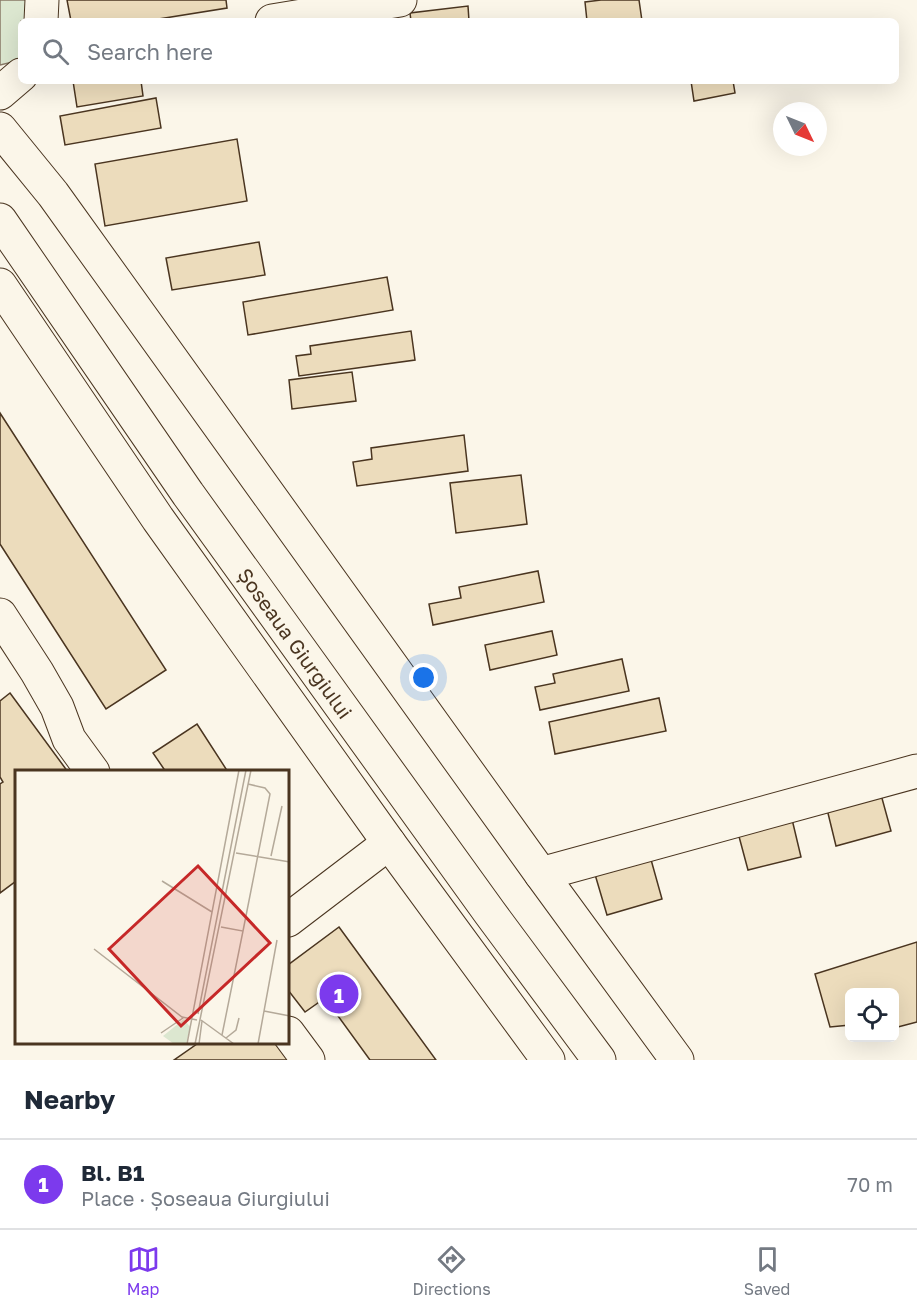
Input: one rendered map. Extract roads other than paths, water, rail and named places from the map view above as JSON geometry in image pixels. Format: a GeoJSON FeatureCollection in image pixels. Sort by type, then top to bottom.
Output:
{"type":"FeatureCollection","features":[{"type":"Feature","properties":{"kind":"main road"},"geometry":{"type":"LineString","coordinates":[[41,18],[42,0]]}},
{"type":"Feature","properties":{"kind":"main road"},"geometry":{"type":"LineString","coordinates":[[290,18],[400,0]]}},
{"type":"Feature","properties":{"kind":"main road"},"geometry":{"type":"LineString","coordinates":[[0,93],[18,78]]}},
{"type":"Feature","properties":{"kind":"main road"},"geometry":{"type":"LineString","coordinates":[[0,129],[54,194],[677,1060]]}},
{"type":"Feature","properties":{"kind":"main road","name":"Șoseaua Giurgiului"},"geometry":{"type":"LineString","coordinates":[[0,220],[188,494],[490,913],[599,1060]]}},
{"type":"Feature","properties":{"kind":"main road","name":"Șoseaua Giurgiului"},"geometry":{"type":"LineString","coordinates":[[0,285],[158,519],[389,843],[548,1060]]}},
{"type":"Feature","properties":{"kind":"main road"},"geometry":{"type":"LineString","coordinates":[[0,615],[57,707],[69,739],[92,770]]}},
{"type":"Feature","properties":{"kind":"main road"},"geometry":{"type":"LineString","coordinates":[[541,874],[917,771]]}},
{"type":"Feature","properties":{"kind":"main road"},"geometry":{"type":"LineString","coordinates":[[290,918],[389,843]]}},
{"type":"Feature","properties":{"kind":"main road"},"geometry":{"type":"LineString","coordinates":[[290,1036],[308,1060]]}},
{"type":"Feature","properties":{"kind":"place","name":"Bl. B1"},"geometry":{"type":"Point","coordinates":[339,994]}}]}
